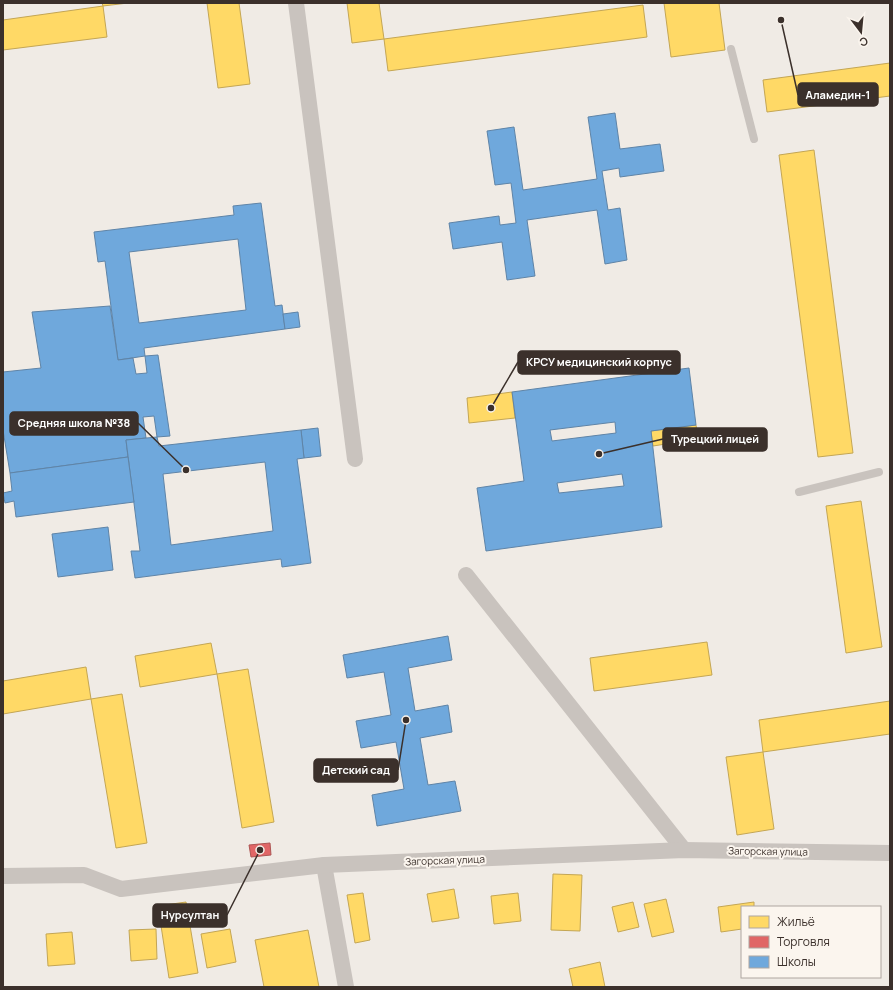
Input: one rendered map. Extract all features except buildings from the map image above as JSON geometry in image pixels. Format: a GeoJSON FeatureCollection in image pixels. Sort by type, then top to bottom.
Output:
{"type":"FeatureCollection","features":[{"type":"Feature","properties":{"kind":"street"},"geometry":{"type":"LineString","coordinates":[[296,3],[355,459]]}},
{"type":"Feature","properties":{"kind":"street"},"geometry":{"type":"LineString","coordinates":[[466,575],[684,850]]}},
{"type":"Feature","properties":{"kind":"street","name":"Загорская улица"},"geometry":{"type":"LineString","coordinates":[[3,876],[84,875],[121,889],[324,865],[684,850],[890,853]]}},
{"type":"Feature","properties":{"kind":"street"},"geometry":{"type":"LineString","coordinates":[[324,865],[346,987]]}},
{"type":"Feature","properties":{"kind":"lane"},"geometry":{"type":"LineString","coordinates":[[731,49],[754,140]]}},
{"type":"Feature","properties":{"kind":"lane"},"geometry":{"type":"LineString","coordinates":[[799,492],[879,472]]}},
{"type":"Feature","properties":{"kind":"place","name":"Аламедин-1"},"geometry":{"type":"Point","coordinates":[781,20]}},
{"type":"Feature","properties":{"kind":"place","name":"КРСУ медицинский корпус"},"geometry":{"type":"Point","coordinates":[491,408]}},
{"type":"Feature","properties":{"kind":"place","name":"Турецкий лицей"},"geometry":{"type":"Point","coordinates":[599,454]}},
{"type":"Feature","properties":{"kind":"place","name":"Средняя школа №38"},"geometry":{"type":"Point","coordinates":[186,470]}},
{"type":"Feature","properties":{"kind":"place","name":"Детский сад"},"geometry":{"type":"Point","coordinates":[406,720]}},
{"type":"Feature","properties":{"kind":"place","name":"Нурсултан"},"geometry":{"type":"Point","coordinates":[260,850]}}]}
